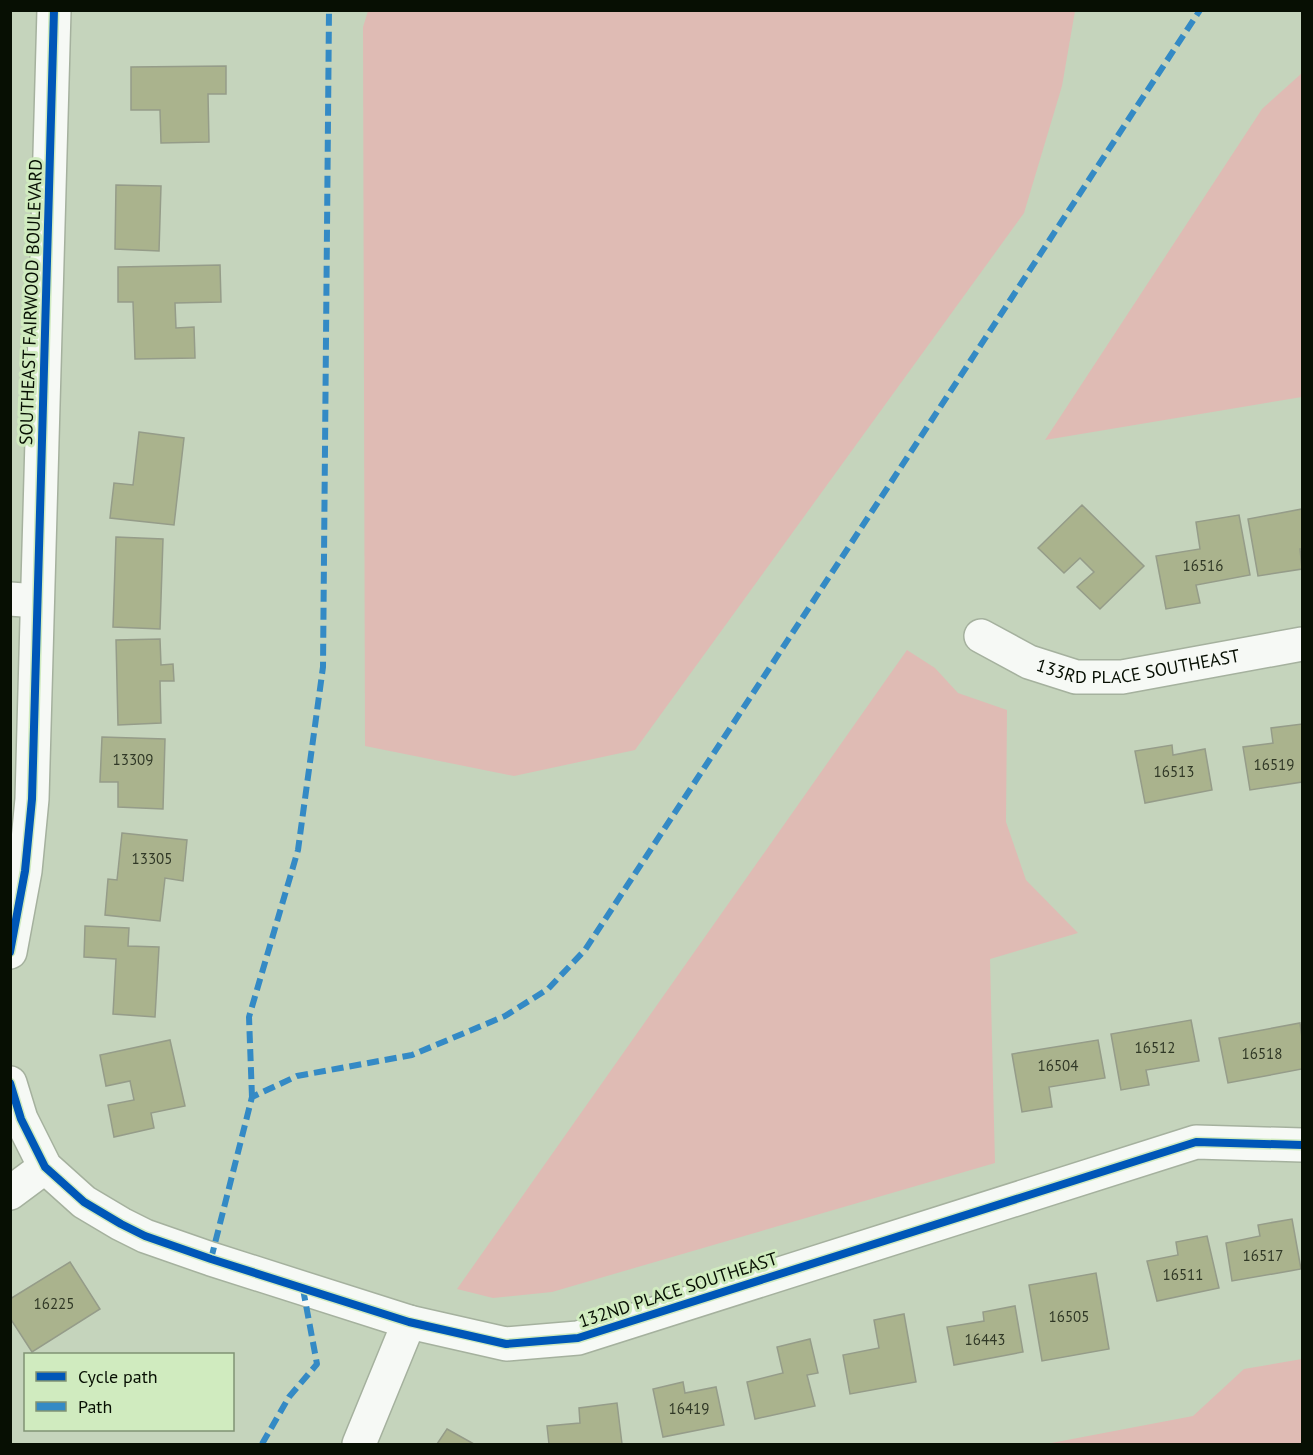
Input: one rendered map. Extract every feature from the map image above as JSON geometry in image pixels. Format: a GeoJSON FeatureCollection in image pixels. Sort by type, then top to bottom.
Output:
{"type":"FeatureCollection","features":[{"type":"Feature","properties":{"kind":"street","name":"SOUTHEAST FAIRWOOD BOULEVARD"},"geometry":{"type":"LineString","coordinates":[[10,952],[25,871],[32,799],[24,600],[54,10]]}},
{"type":"Feature","properties":{"kind":"street","name":"133RD PLACE SOUTHEAST"},"geometry":{"type":"LineString","coordinates":[[981,636],[1029,662],[1076,677],[1122,677],[1302,644]]}},
{"type":"Feature","properties":{"kind":"street"},"geometry":{"type":"LineString","coordinates":[[10,1083],[21,1119],[45,1167],[10,1193]]}},
{"type":"Feature","properties":{"kind":"street","name":"132ND PLACE SOUTHEAST"},"geometry":{"type":"LineString","coordinates":[[45,1167],[84,1202],[145,1236],[303,1290],[409,1322],[506,1344],[578,1338],[1196,1142],[1302,1145]]}},
{"type":"Feature","properties":{"kind":"street"},"geometry":{"type":"LineString","coordinates":[[359,1444],[409,1322]]}},
{"type":"Feature","properties":{"kind":"shaded area"},"geometry":{"type":"Polygon","coordinates":[[[368,11],[1075,11],[1062,86],[1024,213],[635,750],[514,776],[365,746],[363,27],[368,11]]]}},
{"type":"Feature","properties":{"kind":"shaded area"},"geometry":{"type":"Polygon","coordinates":[[[1302,73],[1302,397],[1045,440],[1262,109],[1302,73]]]}},
{"type":"Feature","properties":{"kind":"shaded area"},"geometry":{"type":"Polygon","coordinates":[[[907,650],[935,668],[958,693],[1007,710],[1006,822],[1026,880],[1078,933],[990,959],[995,1163],[552,1292],[493,1298],[457,1289],[907,650]]]}},
{"type":"Feature","properties":{"kind":"shaded area"},"geometry":{"type":"Polygon","coordinates":[[[1302,1359],[1302,1444],[1046,1444],[1193,1416],[1244,1369],[1302,1359]]]}},
{"type":"Feature","properties":{"kind":"building"},"geometry":{"type":"Polygon","coordinates":[[[226,66],[226,94],[208,94],[209,142],[161,143],[160,110],[131,110],[131,67],[226,66]]]}},
{"type":"Feature","properties":{"kind":"building"},"geometry":{"type":"Polygon","coordinates":[[[116,185],[161,186],[159,251],[115,249],[116,185]]]}},
{"type":"Feature","properties":{"kind":"building"},"geometry":{"type":"Polygon","coordinates":[[[220,265],[221,302],[175,303],[176,328],[194,327],[195,358],[135,359],[133,302],[118,302],[118,267],[220,265]]]}},
{"type":"Feature","properties":{"kind":"building"},"geometry":{"type":"Polygon","coordinates":[[[139,432],[184,438],[174,525],[110,518],[114,483],[133,485],[139,432]]]}},
{"type":"Feature","properties":{"kind":"building"},"geometry":{"type":"Polygon","coordinates":[[[1082,505],[1144,566],[1100,609],[1077,587],[1094,572],[1080,558],[1064,573],[1038,548],[1082,505]]]}},
{"type":"Feature","properties":{"kind":"building"},"geometry":{"type":"Polygon","coordinates":[[[1302,509],[1302,549],[1300,549],[1302,569],[1258,576],[1248,519],[1302,509]]]}},
{"type":"Feature","properties":{"kind":"building"},"geometry":{"type":"Polygon","coordinates":[[[1239,515],[1250,575],[1196,585],[1200,603],[1166,609],[1156,556],[1200,549],[1196,522],[1239,515]]]}},
{"type":"Feature","properties":{"kind":"building"},"geometry":{"type":"Polygon","coordinates":[[[116,537],[163,539],[160,629],[113,627],[116,537]]]}},
{"type":"Feature","properties":{"kind":"building"},"geometry":{"type":"Polygon","coordinates":[[[160,639],[161,665],[173,664],[174,681],[160,681],[161,723],[118,725],[116,640],[160,639]]]}},
{"type":"Feature","properties":{"kind":"building"},"geometry":{"type":"Polygon","coordinates":[[[1302,724],[1302,782],[1250,790],[1243,747],[1273,743],[1271,728],[1302,724]]]}},
{"type":"Feature","properties":{"kind":"building"},"geometry":{"type":"Polygon","coordinates":[[[102,737],[165,739],[163,809],[118,807],[118,782],[100,782],[102,737]]]}},
{"type":"Feature","properties":{"kind":"building"},"geometry":{"type":"Polygon","coordinates":[[[1172,745],[1173,755],[1205,749],[1212,790],[1145,803],[1135,751],[1172,745]]]}},
{"type":"Feature","properties":{"kind":"building"},"geometry":{"type":"Polygon","coordinates":[[[122,833],[187,840],[183,881],[165,878],[160,921],[105,915],[108,879],[117,880],[122,833]]]}},
{"type":"Feature","properties":{"kind":"building"},"geometry":{"type":"Polygon","coordinates":[[[85,926],[129,928],[128,946],[159,947],[155,1017],[113,1014],[116,959],[84,957],[85,926]]]}},
{"type":"Feature","properties":{"kind":"building"},"geometry":{"type":"Polygon","coordinates":[[[1191,1020],[1199,1061],[1146,1070],[1149,1085],[1121,1090],[1111,1034],[1191,1020]]]}},
{"type":"Feature","properties":{"kind":"building"},"geometry":{"type":"Polygon","coordinates":[[[1300,1023],[1302,1069],[1228,1083],[1219,1038],[1300,1023]]]}},
{"type":"Feature","properties":{"kind":"building"},"geometry":{"type":"Polygon","coordinates":[[[170,1040],[185,1106],[151,1113],[154,1128],[114,1137],[108,1105],[134,1100],[130,1081],[106,1086],[100,1055],[170,1040]]]}},
{"type":"Feature","properties":{"kind":"building"},"geometry":{"type":"Polygon","coordinates":[[[1098,1040],[1105,1078],[1049,1087],[1052,1107],[1022,1112],[1012,1054],[1098,1040]]]}},
{"type":"Feature","properties":{"kind":"building"},"geometry":{"type":"Polygon","coordinates":[[[1292,1219],[1301,1269],[1232,1281],[1226,1243],[1260,1236],[1258,1225],[1292,1219]]]}},
{"type":"Feature","properties":{"kind":"building"},"geometry":{"type":"Polygon","coordinates":[[[1207,1236],[1219,1288],[1157,1301],[1147,1261],[1178,1255],[1176,1242],[1207,1236]]]}},
{"type":"Feature","properties":{"kind":"building"},"geometry":{"type":"Polygon","coordinates":[[[70,1262],[100,1309],[32,1352],[10,1318],[10,1299],[70,1262]]]}},
{"type":"Feature","properties":{"kind":"building"},"geometry":{"type":"Polygon","coordinates":[[[1096,1273],[1109,1349],[1042,1361],[1029,1285],[1096,1273]]]}},
{"type":"Feature","properties":{"kind":"building"},"geometry":{"type":"Polygon","coordinates":[[[1015,1306],[1023,1352],[954,1365],[947,1327],[984,1321],[983,1312],[1015,1306]]]}},
{"type":"Feature","properties":{"kind":"building"},"geometry":{"type":"Polygon","coordinates":[[[904,1314],[916,1382],[850,1394],[843,1355],[879,1348],[874,1320],[904,1314]]]}},
{"type":"Feature","properties":{"kind":"building"},"geometry":{"type":"Polygon","coordinates":[[[810,1339],[818,1373],[807,1375],[815,1406],[755,1419],[747,1382],[783,1373],[777,1347],[810,1339]]]}},
{"type":"Feature","properties":{"kind":"building"},"geometry":{"type":"Polygon","coordinates":[[[683,1382],[685,1393],[716,1387],[724,1425],[663,1437],[653,1389],[683,1382]]]}},
{"type":"Feature","properties":{"kind":"building"},"geometry":{"type":"Polygon","coordinates":[[[617,1403],[622,1444],[549,1444],[547,1426],[580,1423],[579,1408],[617,1403]]]}},
{"type":"Feature","properties":{"kind":"building"},"geometry":{"type":"Polygon","coordinates":[[[447,1429],[474,1444],[437,1444],[447,1429]]]}},
{"type":"Feature","properties":{"kind":"marked path"},"geometry":{"type":"LineString","coordinates":[[252,1097],[249,1017],[298,850],[323,667],[329,10]]}},
{"type":"Feature","properties":{"kind":"marked path"},"geometry":{"type":"LineString","coordinates":[[211,1259],[252,1097],[297,1076],[412,1055],[505,1016],[548,989],[585,950],[1200,10]]}},
{"type":"Feature","properties":{"kind":"marked path"},"geometry":{"type":"LineString","coordinates":[[262,1444],[289,1397],[317,1364],[303,1289]]}},
{"type":"Feature","properties":{"kind":"cycle path"},"geometry":{"type":"LineString","coordinates":[[10,952],[25,871],[32,799],[54,10]]}},
{"type":"Feature","properties":{"kind":"cycle path"},"geometry":{"type":"LineString","coordinates":[[10,1083],[21,1119],[45,1167],[84,1202],[121,1224],[145,1236],[211,1259],[409,1322],[506,1344],[578,1338],[1196,1142],[1302,1145]]}}]}
